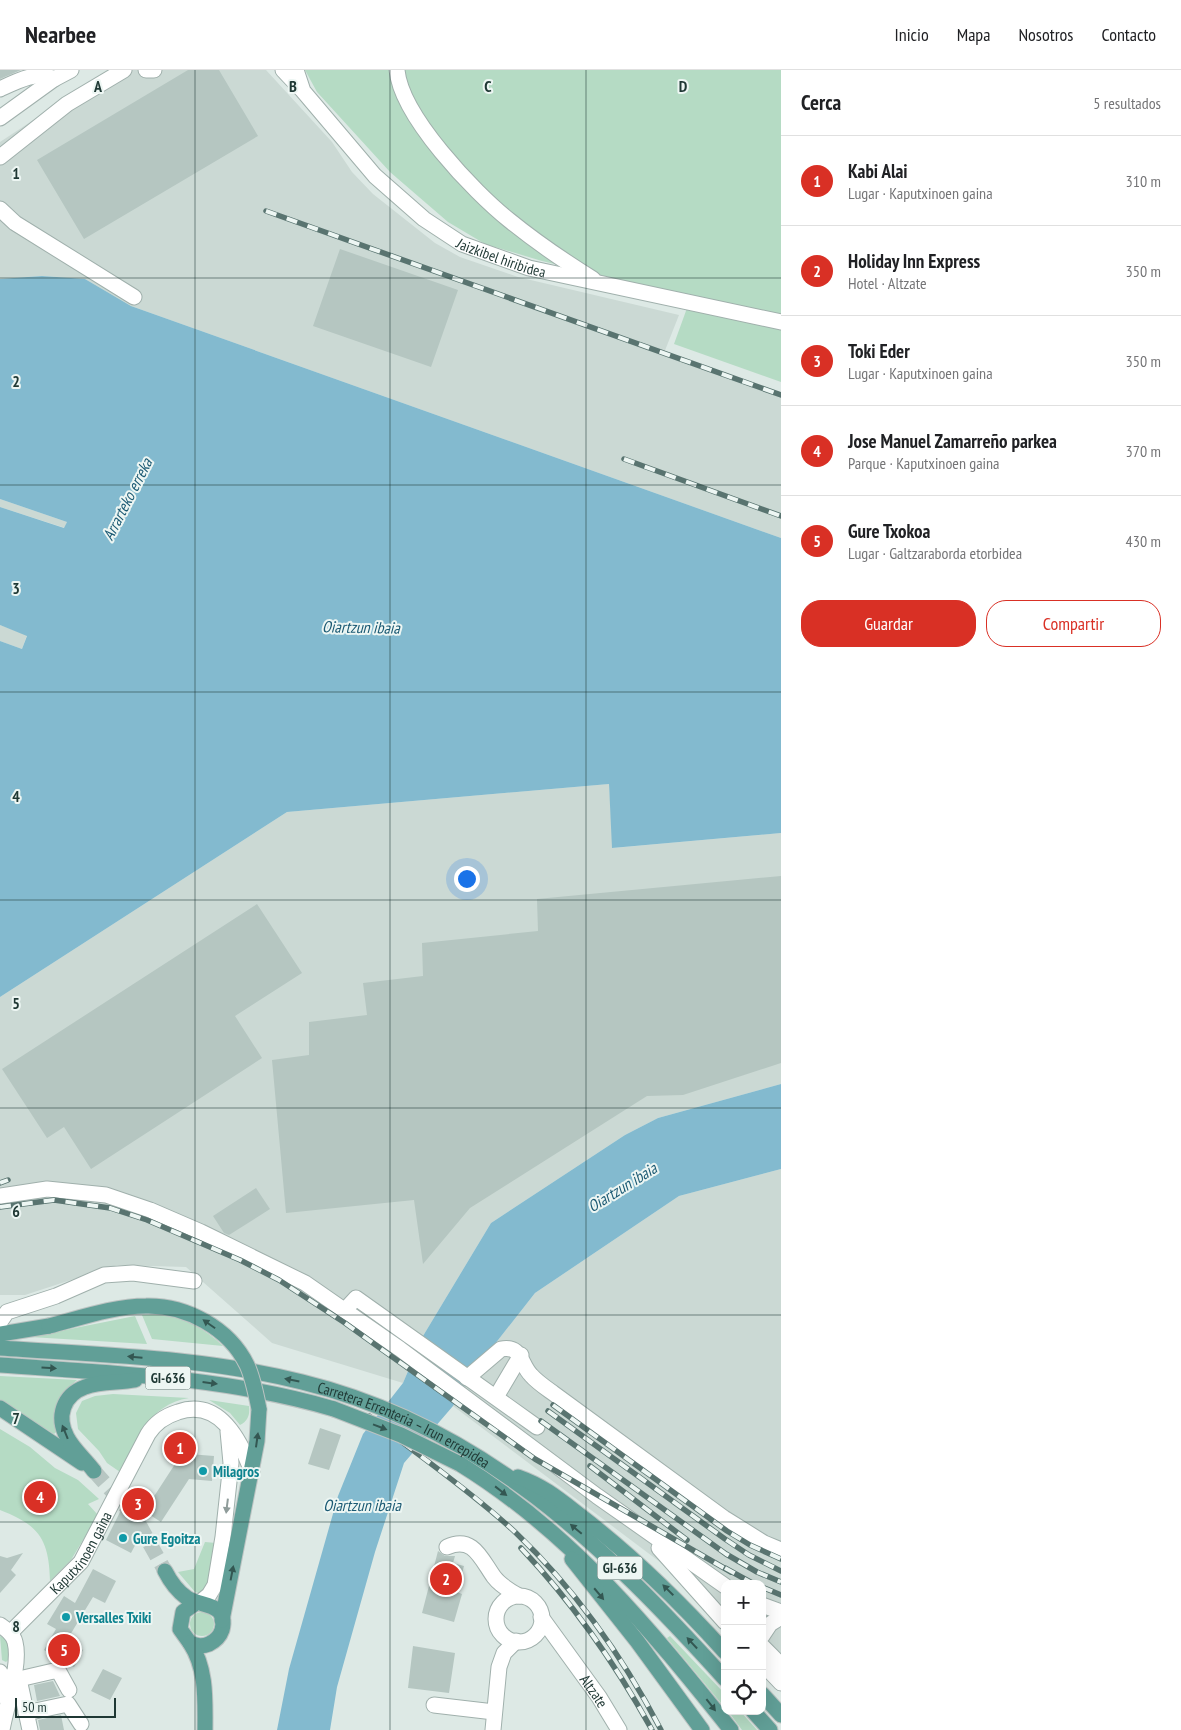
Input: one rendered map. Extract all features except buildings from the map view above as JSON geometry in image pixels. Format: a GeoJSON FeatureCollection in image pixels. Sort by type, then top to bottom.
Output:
{"type":"FeatureCollection","features":[{"type":"Feature","properties":{"kind":"main road"},"geometry":{"type":"LineString","coordinates":[[0,1334],[49,1326],[129,1307],[155,1306],[182,1310],[200,1318],[216,1329],[234,1346],[246,1364],[259,1409],[258,1441],[222,1620],[222,1629],[207,1656],[203,1674]]}},
{"type":"Feature","properties":{"kind":"main road","name":"Carretera Errenteria – Irun errepidea"},"geometry":{"type":"LineString","coordinates":[[0,1348],[124,1356],[236,1368],[302,1381],[339,1392],[409,1419],[468,1449],[502,1471],[608,1556],[721,1675]]}},
{"type":"Feature","properties":{"kind":"main road","name":"Carretera Errenteria – Irun errepidea"},"geometry":{"type":"LineString","coordinates":[[0,1365],[158,1377],[233,1386],[298,1398],[334,1409],[402,1435],[460,1464],[492,1484],[548,1528],[623,1600],[730,1730]]}},
{"type":"Feature","properties":{"kind":"main road"},"geometry":{"type":"LineString","coordinates":[[0,1408],[94,1470],[67,1438],[61,1422],[66,1401],[73,1393],[85,1386],[158,1377]]}},
{"type":"Feature","properties":{"kind":"main road"},"geometry":{"type":"LineString","coordinates":[[502,1471],[539,1484],[619,1545],[682,1604],[721,1648]]}},
{"type":"Feature","properties":{"kind":"main road"},"geometry":{"type":"LineString","coordinates":[[548,1528],[637,1641],[702,1730]]}},
{"type":"Feature","properties":{"kind":"main road"},"geometry":{"type":"LineString","coordinates":[[205,1730],[203,1674],[198,1657],[190,1643],[182,1635],[180,1618],[164,1571],[178,1590],[198,1603],[208,1604],[216,1608],[222,1620]]}},
{"type":"Feature","properties":{"kind":"main road"},"geometry":{"type":"LineString","coordinates":[[180,1618],[186,1608],[198,1603]]}},
{"type":"Feature","properties":{"kind":"main road"},"geometry":{"type":"LineString","coordinates":[[190,1643],[201,1646],[216,1640]]}},
{"type":"Feature","properties":{"kind":"main road"},"geometry":{"type":"LineString","coordinates":[[766,1698],[781,1715]]}},
{"type":"Feature","properties":{"kind":"main road"},"geometry":{"type":"LineString","coordinates":[[686,1710],[695,1730]]}},
{"type":"Feature","properties":{"kind":"main road"},"geometry":{"type":"LineString","coordinates":[[757,1715],[770,1730]]}},
{"type":"Feature","properties":{"kind":"street"},"geometry":{"type":"LineString","coordinates":[[0,118],[54,79],[71,70]]}},
{"type":"Feature","properties":{"kind":"street"},"geometry":{"type":"LineString","coordinates":[[0,157],[51,115],[124,70]]}},
{"type":"Feature","properties":{"kind":"street"},"geometry":{"type":"LineString","coordinates":[[146,70],[154,70]]}},
{"type":"Feature","properties":{"kind":"street"},"geometry":{"type":"LineString","coordinates":[[283,70],[303,91]]}},
{"type":"Feature","properties":{"kind":"street","name":"Jaizkibel hiribidea"},"geometry":{"type":"LineString","coordinates":[[296,70],[303,91],[375,176],[406,205],[446,235],[503,260],[602,285],[781,322]]}},
{"type":"Feature","properties":{"kind":"street"},"geometry":{"type":"LineString","coordinates":[[397,70],[401,87],[419,122],[451,162],[507,219],[602,285]]}},
{"type":"Feature","properties":{"kind":"street"},"geometry":{"type":"LineString","coordinates":[[0,89],[40,71],[47,73],[54,79]]}},
{"type":"Feature","properties":{"kind":"street"},"geometry":{"type":"LineString","coordinates":[[0,209],[16,223],[134,297]]}},
{"type":"Feature","properties":{"kind":"street"},"geometry":{"type":"LineString","coordinates":[[0,1196],[47,1189],[106,1195],[201,1232],[305,1283],[482,1408],[640,1526],[721,1583]]}},
{"type":"Feature","properties":{"kind":"street"},"geometry":{"type":"LineString","coordinates":[[0,1322],[7,1312],[56,1296],[104,1275],[134,1273],[194,1281]]}},
{"type":"Feature","properties":{"kind":"street"},"geometry":{"type":"LineString","coordinates":[[345,1310],[356,1298],[537,1427]]}},
{"type":"Feature","properties":{"kind":"street"},"geometry":{"type":"LineString","coordinates":[[466,1378],[501,1349],[508,1347],[521,1355],[530,1375],[554,1393],[724,1518],[764,1543],[781,1550]]}},
{"type":"Feature","properties":{"kind":"street"},"geometry":{"type":"LineString","coordinates":[[496,1397],[521,1355]]}},
{"type":"Feature","properties":{"kind":"street","name":"Kaputxinoen gaina"},"geometry":{"type":"LineString","coordinates":[[4,1629],[80,1562],[148,1434],[155,1425],[174,1413],[194,1408],[214,1414],[226,1423],[241,1446],[252,1472]]}},
{"type":"Feature","properties":{"kind":"street"},"geometry":{"type":"LineString","coordinates":[[198,1603],[209,1596],[215,1585],[223,1537],[232,1452],[226,1423]]}},
{"type":"Feature","properties":{"kind":"street"},"geometry":{"type":"LineString","coordinates":[[640,1526],[721,1617]]}},
{"type":"Feature","properties":{"kind":"street"},"geometry":{"type":"LineString","coordinates":[[447,1547],[458,1542],[467,1545],[477,1552],[495,1578],[519,1596],[533,1601],[538,1606],[541,1617],[540,1627],[504,1652]]}},
{"type":"Feature","properties":{"kind":"street"},"geometry":{"type":"LineString","coordinates":[[492,1730],[499,1667],[504,1652],[496,1621],[500,1606],[495,1578]]}},
{"type":"Feature","properties":{"kind":"street"},"geometry":{"type":"LineString","coordinates":[[500,1606],[505,1601],[519,1596]]}},
{"type":"Feature","properties":{"kind":"street"},"geometry":{"type":"LineString","coordinates":[[766,1606],[781,1612]]}},
{"type":"Feature","properties":{"kind":"street","name":"Altzate"},"geometry":{"type":"LineString","coordinates":[[541,1617],[599,1697],[618,1730]]}},
{"type":"Feature","properties":{"kind":"street"},"geometry":{"type":"LineString","coordinates":[[766,1630],[770,1624],[781,1617]]}},
{"type":"Feature","properties":{"kind":"street"},"geometry":{"type":"LineString","coordinates":[[498,1628],[503,1635],[523,1640]]}},
{"type":"Feature","properties":{"kind":"street"},"geometry":{"type":"LineString","coordinates":[[2,1730],[15,1643],[4,1629]]}},
{"type":"Feature","properties":{"kind":"street","name":"Altzate"},"geometry":{"type":"LineString","coordinates":[[523,1640],[548,1642],[569,1654]]}},
{"type":"Feature","properties":{"kind":"street"},"geometry":{"type":"LineString","coordinates":[[766,1650],[781,1665]]}},
{"type":"Feature","properties":{"kind":"street"},"geometry":{"type":"LineString","coordinates":[[766,1667],[781,1683]]}},
{"type":"Feature","properties":{"kind":"street"},"geometry":{"type":"LineString","coordinates":[[10,1671],[58,1670],[69,1690]]}},
{"type":"Feature","properties":{"kind":"street"},"geometry":{"type":"LineString","coordinates":[[10,1671],[28,1725],[68,1704],[81,1724]]}},
{"type":"Feature","properties":{"kind":"street"},"geometry":{"type":"LineString","coordinates":[[434,1705],[494,1712]]}},
{"type":"Feature","properties":{"kind":"shaded area"},"geometry":{"type":"Polygon","coordinates":[[[109,70],[266,70],[332,142],[352,172],[373,194],[435,243],[460,257],[518,277],[679,315],[664,353],[781,394],[781,538],[131,306],[85,279],[42,276],[0,279],[0,142],[109,70]]]}},
{"type":"Feature","properties":{"kind":"shaded area"},"geometry":{"type":"Polygon","coordinates":[[[0,499],[67,522],[65,528],[0,507],[0,499]]]}},
{"type":"Feature","properties":{"kind":"shaded area"},"geometry":{"type":"Polygon","coordinates":[[[0,625],[27,635],[22,649],[0,641],[0,625]]]}},
{"type":"Feature","properties":{"kind":"shaded area"},"geometry":{"type":"Polygon","coordinates":[[[609,784],[613,848],[781,833],[781,1084],[658,1118],[625,1135],[491,1223],[423,1336],[403,1383],[272,1343],[186,1267],[117,1265],[25,1295],[0,1295],[0,997],[287,812],[609,784]]]}},
{"type":"Feature","properties":{"kind":"shaded area"},"geometry":{"type":"Polygon","coordinates":[[[781,1169],[781,1653],[766,1642],[766,1580],[721,1580],[721,1608],[453,1406],[473,1372],[535,1293],[679,1196],[781,1169]]]}},
{"type":"Feature","properties":{"kind":"green space"},"geometry":{"type":"Polygon","coordinates":[[[305,70],[781,70],[781,382],[674,344],[691,297],[542,261],[485,244],[448,222],[390,172],[317,92],[305,70]]]}},
{"type":"Feature","properties":{"kind":"green space"},"geometry":{"type":"Polygon","coordinates":[[[159,1314],[177,1318],[194,1325],[209,1334],[223,1346],[152,1339],[142,1315],[159,1314]]]}},
{"type":"Feature","properties":{"kind":"green space"},"geometry":{"type":"Polygon","coordinates":[[[135,1316],[147,1344],[30,1337],[135,1316]]]}},
{"type":"Feature","properties":{"kind":"green space"},"geometry":{"type":"Polygon","coordinates":[[[0,1376],[77,1380],[61,1397],[55,1409],[54,1415],[57,1431],[54,1434],[0,1401],[0,1376]]]}},
{"type":"Feature","properties":{"kind":"green space"},"geometry":{"type":"Polygon","coordinates":[[[113,1394],[189,1398],[163,1408],[154,1416],[139,1436],[120,1472],[107,1463],[99,1451],[78,1429],[76,1413],[82,1401],[95,1396],[113,1394]]]}},
{"type":"Feature","properties":{"kind":"green space"},"geometry":{"type":"Polygon","coordinates":[[[209,1400],[249,1406],[248,1417],[240,1425],[230,1413],[209,1400]]]}},
{"type":"Feature","properties":{"kind":"green space"},"geometry":{"type":"Polygon","coordinates":[[[0,1429],[30,1447],[55,1468],[78,1480],[99,1499],[88,1504],[98,1515],[71,1560],[50,1581],[47,1554],[39,1535],[24,1522],[0,1510],[0,1429]]]}},
{"type":"Feature","properties":{"kind":"green space"},"geometry":{"type":"Polygon","coordinates":[[[205,1542],[216,1543],[209,1586],[201,1594],[195,1592],[178,1572],[194,1569],[205,1542]]]}},
{"type":"Feature","properties":{"kind":"green space"},"geometry":{"type":"Polygon","coordinates":[[[202,1612],[210,1616],[214,1624],[210,1632],[202,1636],[194,1632],[190,1624],[194,1616],[202,1612]]]}},
{"type":"Feature","properties":{"kind":"green space"},"geometry":{"type":"Polygon","coordinates":[[[0,1636],[6,1640],[8,1646],[9,1659],[6,1662],[2,1660],[0,1636]]]}},
{"type":"Feature","properties":{"kind":"green space"},"geometry":{"type":"Polygon","coordinates":[[[670,1636],[721,1690],[721,1703],[667,1638],[670,1636]]]}},
{"type":"Feature","properties":{"kind":"green space"},"geometry":{"type":"Polygon","coordinates":[[[731,1715],[744,1715],[757,1730],[742,1730],[731,1715]]]}},
{"type":"Feature","properties":{"kind":"water"},"geometry":{"type":"Polygon","coordinates":[[[42,276],[85,279],[131,306],[781,538],[781,833],[612,848],[609,784],[287,812],[0,997],[0,641],[22,649],[27,636],[0,625],[0,507],[64,528],[67,522],[0,499],[0,279],[42,276]]]}},
{"type":"Feature","properties":{"kind":"water","name":"Oiartzun ibaia"},"geometry":{"type":"Polygon","coordinates":[[[781,1084],[781,1169],[679,1196],[535,1293],[473,1372],[453,1406],[404,1463],[375,1552],[337,1687],[330,1730],[277,1730],[289,1669],[338,1496],[363,1434],[403,1383],[423,1336],[491,1223],[625,1135],[658,1118],[781,1084]]]}},
{"type":"Feature","properties":{"kind":"tunnel"},"geometry":{"type":"LineString","coordinates":[[94,1471],[135,1517],[165,1571]]}},
{"type":"Feature","properties":{"kind":"railway"},"geometry":{"type":"LineString","coordinates":[[266,211],[781,395]]}},
{"type":"Feature","properties":{"kind":"railway"},"geometry":{"type":"LineString","coordinates":[[624,459],[781,516]]}},
{"type":"Feature","properties":{"kind":"railway"},"geometry":{"type":"LineString","coordinates":[[0,1183],[8,1180]]}},
{"type":"Feature","properties":{"kind":"railway"},"geometry":{"type":"LineString","coordinates":[[0,1207],[54,1200],[110,1208],[147,1220],[240,1260],[279,1280],[345,1323],[535,1459],[731,1572]]}},
{"type":"Feature","properties":{"kind":"railway"},"geometry":{"type":"LineString","coordinates":[[553,1405],[727,1531],[750,1545],[781,1559]]}},
{"type":"Feature","properties":{"kind":"railway"},"geometry":{"type":"LineString","coordinates":[[548,1411],[725,1539],[749,1555],[781,1571]]}},
{"type":"Feature","properties":{"kind":"railway"},"geometry":{"type":"LineString","coordinates":[[369,1416],[480,1502],[537,1554],[578,1600],[614,1650],[661,1730]]}},
{"type":"Feature","properties":{"kind":"railway"},"geometry":{"type":"LineString","coordinates":[[541,1421],[726,1554],[757,1572],[781,1582]]}},
{"type":"Feature","properties":{"kind":"railway"},"geometry":{"type":"LineString","coordinates":[[590,1466],[687,1540]]}},
{"type":"Feature","properties":{"kind":"railway"},"geometry":{"type":"LineString","coordinates":[[521,1548],[576,1612],[608,1657],[652,1730]]}},
{"type":"Feature","properties":{"kind":"railway"},"geometry":{"type":"LineString","coordinates":[[725,1568],[747,1580]]}},
{"type":"Feature","properties":{"kind":"railway"},"geometry":{"type":"LineString","coordinates":[[766,1589],[781,1595]]}},
{"type":"Feature","properties":{"kind":"place","name":"Kabi Alai"},"geometry":{"type":"Point","coordinates":[180,1448]}},
{"type":"Feature","properties":{"kind":"place","name":"Milagros"},"geometry":{"type":"Point","coordinates":[203,1471]}},
{"type":"Feature","properties":{"kind":"place","name":"Jose Manuel Zamarreño parkea"},"geometry":{"type":"Point","coordinates":[40,1497]}},
{"type":"Feature","properties":{"kind":"place","name":"Toki Eder"},"geometry":{"type":"Point","coordinates":[138,1504]}},
{"type":"Feature","properties":{"kind":"place","name":"Gure Egoitza"},"geometry":{"type":"Point","coordinates":[123,1538]}},
{"type":"Feature","properties":{"kind":"place","name":"Holiday Inn Express"},"geometry":{"type":"Point","coordinates":[446,1579]}},
{"type":"Feature","properties":{"kind":"place","name":"Versalles Txiki"},"geometry":{"type":"Point","coordinates":[66,1617]}},
{"type":"Feature","properties":{"kind":"place","name":"Gure Txokoa"},"geometry":{"type":"Point","coordinates":[64,1650]}},
{"type":"Feature","properties":{"kind":"water label","name":"Arrarteko erreka"},"geometry":{"type":"Point","coordinates":[127,499]}}]}
